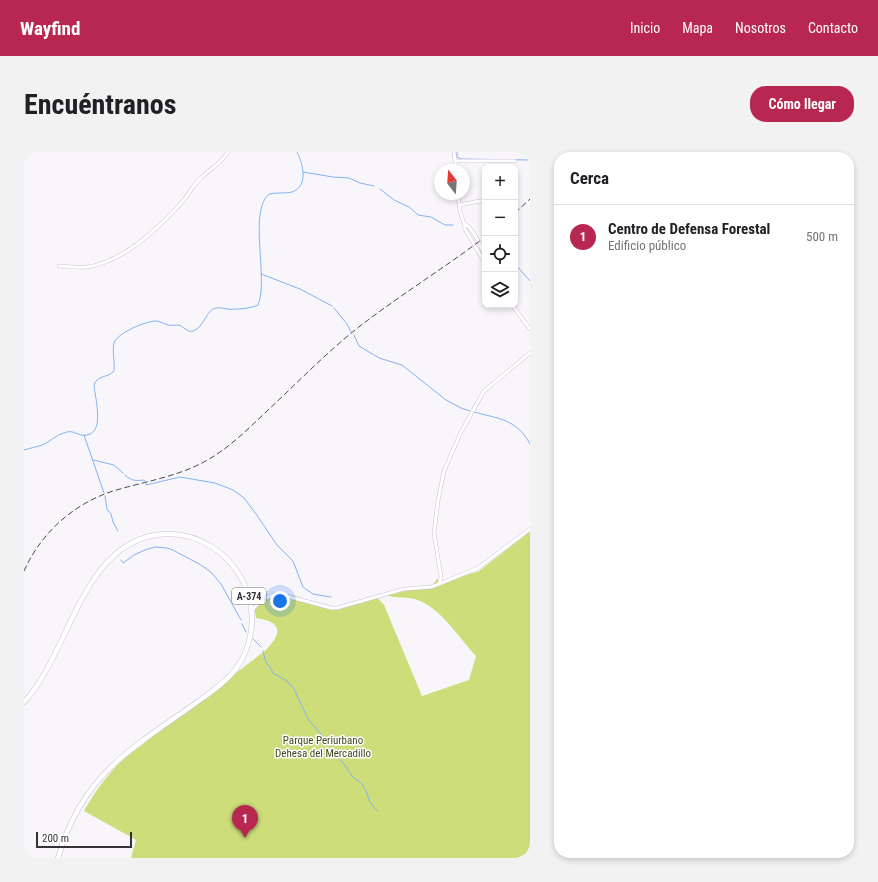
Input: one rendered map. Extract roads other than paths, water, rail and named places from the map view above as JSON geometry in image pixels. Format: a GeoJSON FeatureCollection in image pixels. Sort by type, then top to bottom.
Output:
{"type":"FeatureCollection","features":[{"type":"Feature","properties":{"kind":"main road","name":"A-374"},"geometry":{"type":"LineString","coordinates":[[24,702],[43,675],[96,575],[111,558],[129,544],[139,539],[159,534],[177,534],[197,539],[214,548],[228,560],[239,573],[246,586],[252,610],[252,624],[244,656],[236,669],[221,685],[134,747],[110,768],[78,807],[64,837],[58,858]]}},
{"type":"Feature","properties":{"kind":"street"},"geometry":{"type":"LineString","coordinates":[[59,266],[86,267],[99,264],[118,256],[138,244],[183,201],[200,179],[219,163],[228,152]]}},
{"type":"Feature","properties":{"kind":"street"},"geometry":{"type":"LineString","coordinates":[[454,152],[455,164]]}},
{"type":"Feature","properties":{"kind":"street"},"geometry":{"type":"LineString","coordinates":[[455,161],[515,161]]}},
{"type":"Feature","properties":{"kind":"street"},"geometry":{"type":"LineString","coordinates":[[458,200],[465,230],[482,258]]}},
{"type":"Feature","properties":{"kind":"street"},"geometry":{"type":"LineString","coordinates":[[459,206],[482,201]]}},
{"type":"Feature","properties":{"kind":"street"},"geometry":{"type":"LineString","coordinates":[[464,223],[478,240],[482,250]]}},
{"type":"Feature","properties":{"kind":"street"},"geometry":{"type":"LineString","coordinates":[[514,308],[530,329]]}},
{"type":"Feature","properties":{"kind":"street"},"geometry":{"type":"LineString","coordinates":[[439,584],[441,577],[434,533],[444,471],[461,432],[484,391],[530,353]]}},
{"type":"Feature","properties":{"kind":"street"},"geometry":{"type":"LineString","coordinates":[[252,610],[267,596],[279,594],[331,608],[337,608],[404,589],[431,587],[478,568],[530,529]]}},
{"type":"Feature","properties":{"kind":"waterway"},"geometry":{"type":"LineString","coordinates":[[24,450],[42,445],[60,434],[67,432],[84,435],[93,433],[96,428],[98,414],[94,385],[100,378],[109,375],[114,371],[114,343],[120,335],[139,325],[156,321],[169,325],[179,325],[189,331],[193,331],[200,326],[213,309],[239,309],[258,305],[261,293],[259,230],[260,215],[263,203],[269,194],[292,192],[301,185],[303,180],[303,168],[297,152]]}},
{"type":"Feature","properties":{"kind":"waterway"},"geometry":{"type":"LineString","coordinates":[[457,152],[457,157],[461,159],[530,160]]}},
{"type":"Feature","properties":{"kind":"waterway"},"geometry":{"type":"LineString","coordinates":[[303,172],[349,178],[360,183],[374,186]]}},
{"type":"Feature","properties":{"kind":"waterway"},"geometry":{"type":"LineString","coordinates":[[380,189],[394,200],[409,207],[418,215],[431,217],[445,225],[453,225]]}},
{"type":"Feature","properties":{"kind":"waterway"},"geometry":{"type":"LineString","coordinates":[[518,267],[530,281]]}},
{"type":"Feature","properties":{"kind":"waterway"},"geometry":{"type":"LineString","coordinates":[[261,274],[300,289],[332,306]]}},
{"type":"Feature","properties":{"kind":"waterway"},"geometry":{"type":"LineString","coordinates":[[334,308],[347,324],[351,332]]}},
{"type":"Feature","properties":{"kind":"waterway"},"geometry":{"type":"LineString","coordinates":[[354,335],[359,346],[379,358],[402,365],[446,400],[470,411]]}},
{"type":"Feature","properties":{"kind":"waterway"},"geometry":{"type":"LineString","coordinates":[[474,412],[506,421],[519,429],[530,444]]}},
{"type":"Feature","properties":{"kind":"waterway"},"geometry":{"type":"LineString","coordinates":[[84,435],[104,493]]}},
{"type":"Feature","properties":{"kind":"waterway"},"geometry":{"type":"LineString","coordinates":[[93,460],[114,465],[123,473]]}},
{"type":"Feature","properties":{"kind":"waterway"},"geometry":{"type":"LineString","coordinates":[[125,475],[132,479],[145,481]]}},
{"type":"Feature","properties":{"kind":"waterway"},"geometry":{"type":"LineString","coordinates":[[146,484],[180,477],[215,483],[233,490],[244,498],[277,545],[293,561],[303,587],[313,594],[331,597]]}},
{"type":"Feature","properties":{"kind":"waterway"},"geometry":{"type":"LineString","coordinates":[[105,496],[107,509],[111,514],[118,531]]}},
{"type":"Feature","properties":{"kind":"waterway"},"geometry":{"type":"LineString","coordinates":[[121,560],[123,563],[134,555],[155,547],[173,550],[201,565],[212,573],[221,584],[241,620]]}},
{"type":"Feature","properties":{"kind":"waterway"},"geometry":{"type":"LineString","coordinates":[[242,624],[246,632]]}},
{"type":"Feature","properties":{"kind":"waterway"},"geometry":{"type":"LineString","coordinates":[[253,639],[261,647]]}},
{"type":"Feature","properties":{"kind":"waterway"},"geometry":{"type":"LineString","coordinates":[[263,651],[266,662],[273,673],[287,681],[294,689],[308,719],[332,747],[336,755],[352,776],[362,784],[370,802],[377,811]]}},
{"type":"Feature","properties":{"kind":"railway"},"geometry":{"type":"LineString","coordinates":[[518,210],[530,199]]}},
{"type":"Feature","properties":{"kind":"railway"},"geometry":{"type":"LineString","coordinates":[[24,571],[39,544],[49,532],[72,512],[98,497],[113,491],[181,472],[211,458],[244,433],[355,330],[482,239]]}},
{"type":"Feature","properties":{"kind":"place","name":"Centro de Defensa Forestal"},"geometry":{"type":"Point","coordinates":[245,838]}},
{"type":"Feature","properties":{"kind":"park label","name":"Parque Periurbano Dehesa del Mercadillo"},"geometry":{"type":"Point","coordinates":[323,746]}}]}
